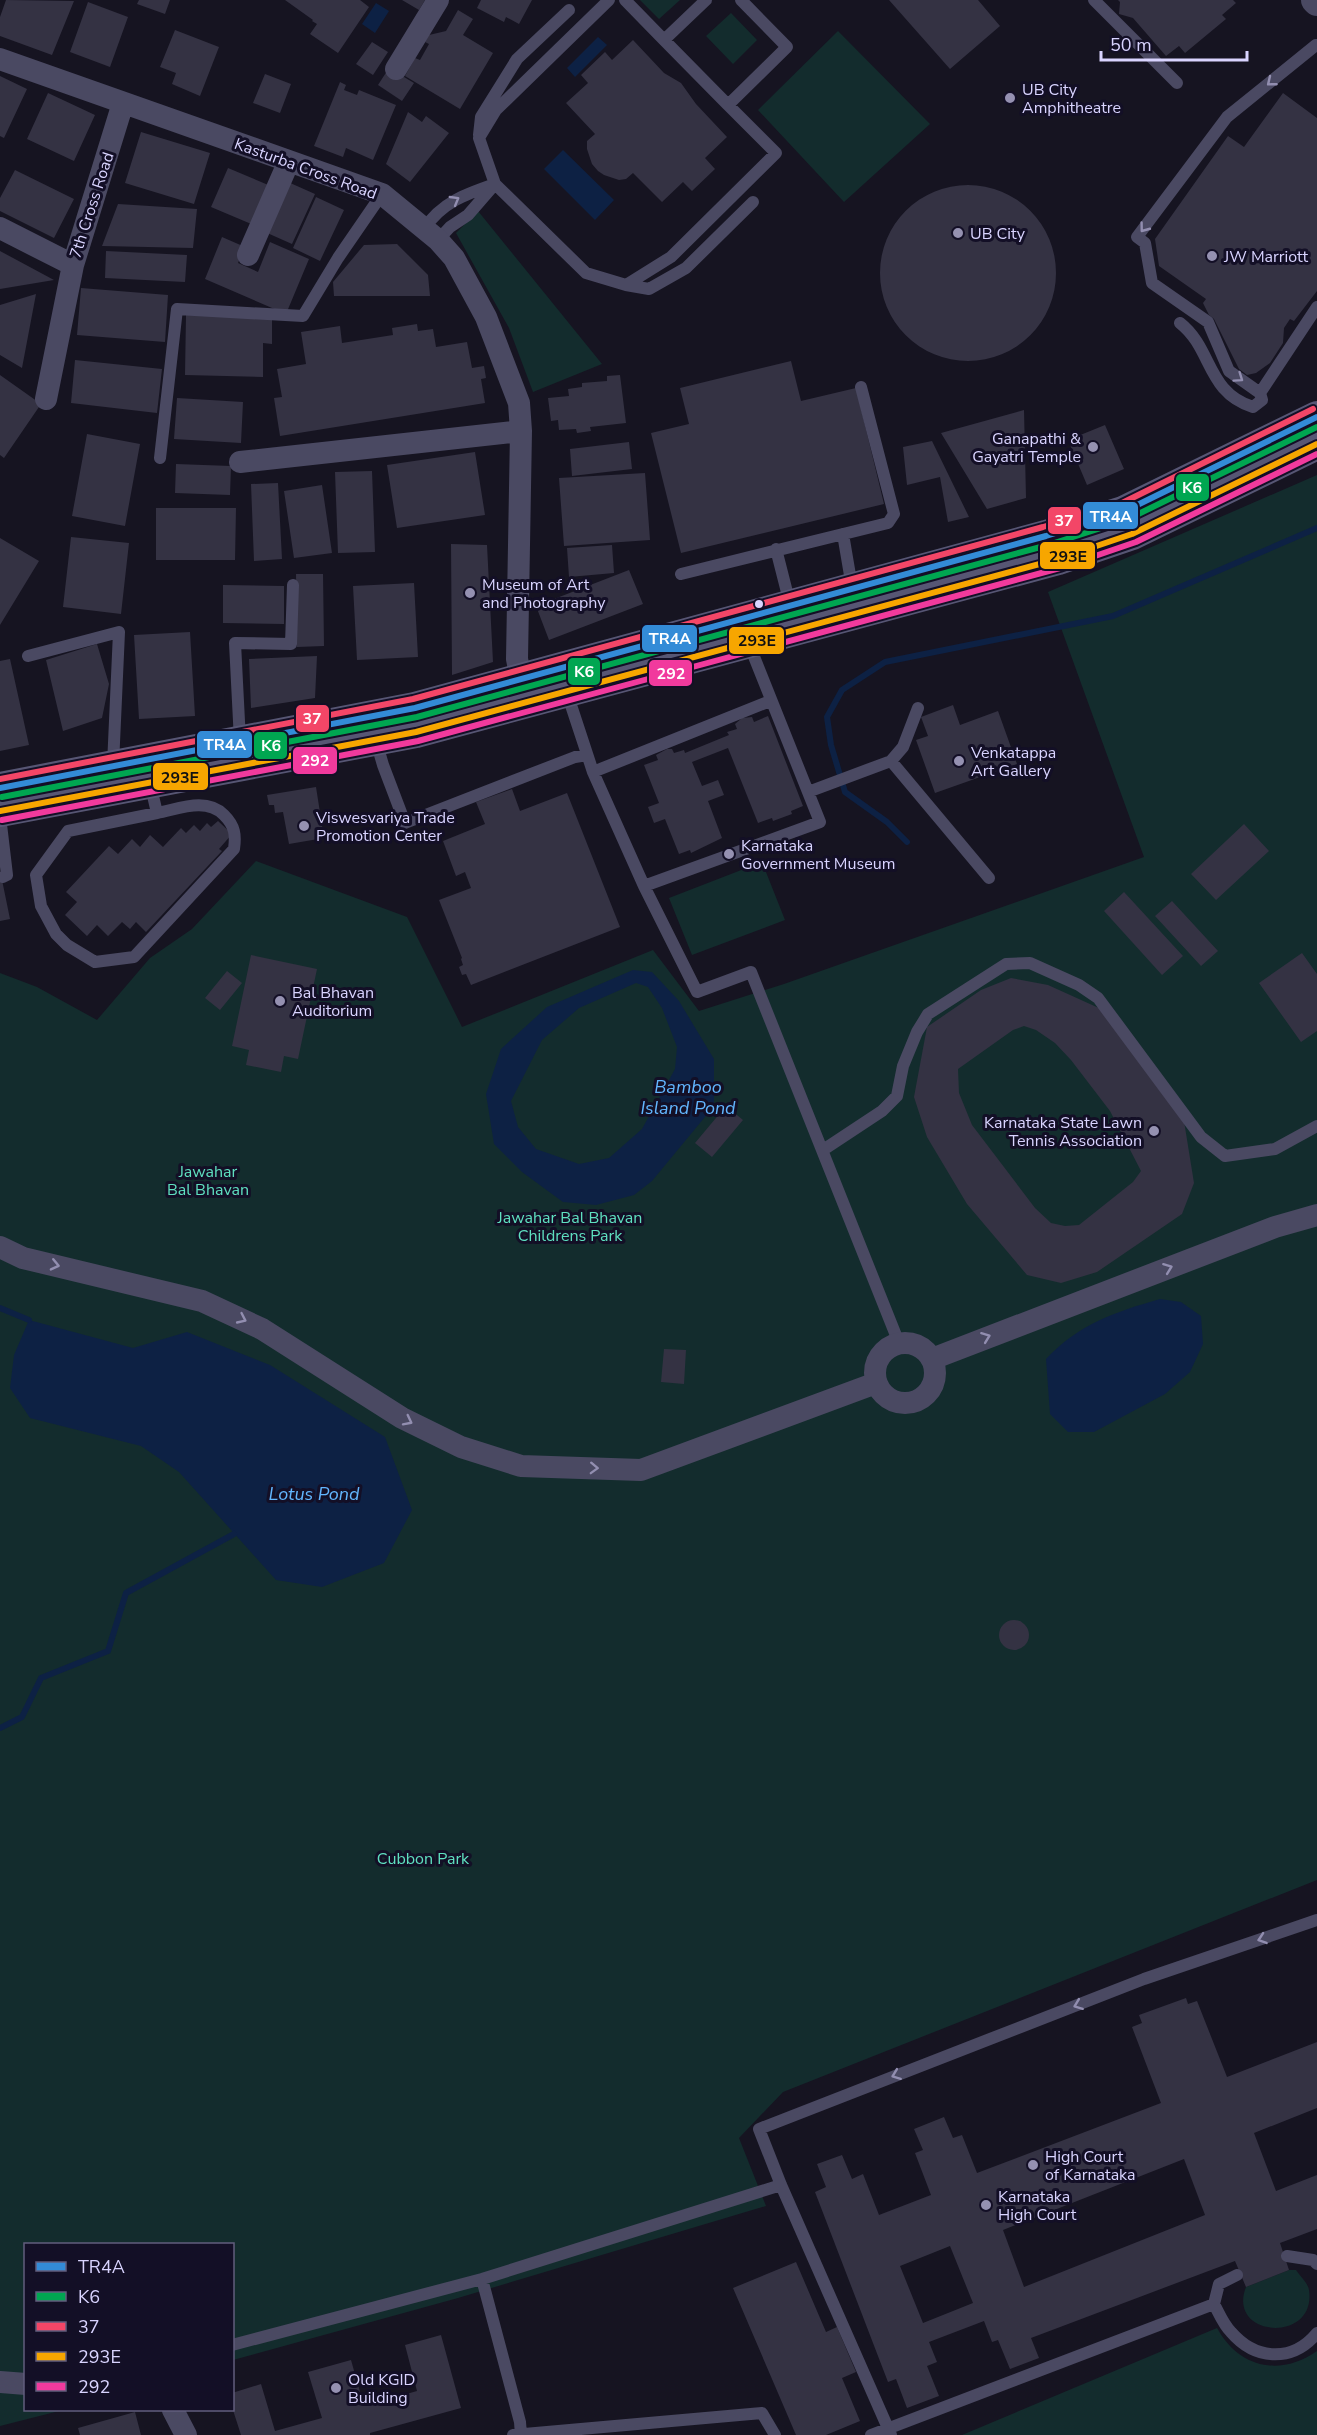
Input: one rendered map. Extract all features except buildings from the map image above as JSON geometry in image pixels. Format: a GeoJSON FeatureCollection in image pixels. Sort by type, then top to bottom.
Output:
{"type":"FeatureCollection","features":[{"type":"Feature","properties":{"kind":"main road"},"geometry":{"type":"LineString","coordinates":[[0,788],[415,708],[1046,537],[1123,512],[1317,417]]}},
{"type":"Feature","properties":{"kind":"main road"},"geometry":{"type":"LineString","coordinates":[[0,811],[376,741],[567,692],[1058,559],[1132,534],[1317,444]]}},
{"type":"Feature","properties":{"kind":"street"},"geometry":{"type":"LineString","coordinates":[[396,69],[438,0]]}},
{"type":"Feature","properties":{"kind":"street","name":"Kasturba Cross Road"},"geometry":{"type":"LineString","coordinates":[[0,59],[382,194],[431,234],[454,258],[486,317],[519,403],[521,431],[517,659],[521,679]]}},
{"type":"Feature","properties":{"kind":"street","name":"7th Cross Road"},"geometry":{"type":"LineString","coordinates":[[0,228],[74,265],[123,103]]}},
{"type":"Feature","properties":{"kind":"street"},"geometry":{"type":"LineString","coordinates":[[248,255],[289,161]]}},
{"type":"Feature","properties":{"kind":"street"},"geometry":{"type":"LineString","coordinates":[[46,399],[74,265]]}},
{"type":"Feature","properties":{"kind":"street"},"geometry":{"type":"LineString","coordinates":[[240,462],[521,431]]}},
{"type":"Feature","properties":{"kind":"street"},"geometry":{"type":"LineString","coordinates":[[932,1359],[1275,1227],[1317,1215]]}},
{"type":"Feature","properties":{"kind":"street"},"geometry":{"type":"LineString","coordinates":[[1275,1227],[1317,1229]]}},
{"type":"Feature","properties":{"kind":"street"},"geometry":{"type":"LineString","coordinates":[[0,1247],[23,1258],[202,1300],[262,1329],[402,1418],[461,1447],[521,1466],[641,1470],[876,1383]]}},
{"type":"Feature","properties":{"kind":"street"},"geometry":{"type":"LineString","coordinates":[[899,1343],[919,1346],[932,1359],[936,1375],[933,1387],[926,1396],[915,1402],[903,1403],[892,1400],[882,1393],[876,1383],[875,1371],[878,1359],[885,1350],[899,1343]]}},
{"type":"Feature","properties":{"kind":"street"},"geometry":{"type":"LineString","coordinates":[[0,2382],[24,2384]]}},
{"type":"Feature","properties":{"kind":"street"},"geometry":{"type":"LineString","coordinates":[[173,2411],[186,2435]]}},
{"type":"Feature","properties":{"kind":"lane"},"geometry":{"type":"LineString","coordinates":[[479,138],[496,110],[609,0]]}},
{"type":"Feature","properties":{"kind":"lane"},"geometry":{"type":"LineString","coordinates":[[625,0],[776,153],[671,257],[626,285]]}},
{"type":"Feature","properties":{"kind":"lane"},"geometry":{"type":"LineString","coordinates":[[664,40],[706,0]]}},
{"type":"Feature","properties":{"kind":"lane"},"geometry":{"type":"LineString","coordinates":[[729,105],[788,47],[741,0]]}},
{"type":"Feature","properties":{"kind":"lane"},"geometry":{"type":"LineString","coordinates":[[1094,0],[1177,83]]}},
{"type":"Feature","properties":{"kind":"lane"},"geometry":{"type":"LineString","coordinates":[[569,10],[517,59],[481,117],[479,138],[495,184],[586,273],[649,289],[686,268],[753,202]]}},
{"type":"Feature","properties":{"kind":"lane"},"geometry":{"type":"LineString","coordinates":[[1180,323],[1194,334],[1219,386],[1253,407],[1262,400],[1260,393],[1229,371],[1208,322],[1152,283],[1145,243],[1137,237],[1227,117],[1317,45]]}},
{"type":"Feature","properties":{"kind":"lane"},"geometry":{"type":"LineString","coordinates":[[495,184],[468,215],[450,227],[431,234],[433,215],[456,198],[495,184]]}},
{"type":"Feature","properties":{"kind":"lane"},"geometry":{"type":"LineString","coordinates":[[160,458],[177,309],[303,316],[338,258],[382,194]]}},
{"type":"Feature","properties":{"kind":"lane"},"geometry":{"type":"LineString","coordinates":[[1260,393],[1317,307]]}},
{"type":"Feature","properties":{"kind":"lane"},"geometry":{"type":"LineString","coordinates":[[681,574],[888,523],[894,514],[861,387]]}},
{"type":"Feature","properties":{"kind":"lane"},"geometry":{"type":"LineString","coordinates":[[843,534],[853,589]]}},
{"type":"Feature","properties":{"kind":"lane"},"geometry":{"type":"LineString","coordinates":[[776,549],[790,605]]}},
{"type":"Feature","properties":{"kind":"lane"},"geometry":{"type":"LineString","coordinates":[[240,741],[235,644],[291,645],[293,585]]}},
{"type":"Feature","properties":{"kind":"lane"},"geometry":{"type":"LineString","coordinates":[[28,656],[119,632],[113,765]]}},
{"type":"Feature","properties":{"kind":"lane"},"geometry":{"type":"LineString","coordinates":[[644,886],[820,822],[748,643]]}},
{"type":"Feature","properties":{"kind":"lane"},"geometry":{"type":"LineString","coordinates":[[567,692],[593,772],[644,886],[697,992],[751,972],[899,1343]]}},
{"type":"Feature","properties":{"kind":"lane"},"geometry":{"type":"LineString","coordinates":[[593,772],[770,701]]}},
{"type":"Feature","properties":{"kind":"lane"},"geometry":{"type":"LineString","coordinates":[[808,792],[891,761],[903,747],[918,708]]}},
{"type":"Feature","properties":{"kind":"lane"},"geometry":{"type":"LineString","coordinates":[[376,741],[405,823],[575,757],[588,755]]}},
{"type":"Feature","properties":{"kind":"lane"},"geometry":{"type":"LineString","coordinates":[[891,761],[989,878]]}},
{"type":"Feature","properties":{"kind":"lane"},"geometry":{"type":"LineString","coordinates":[[150,782],[157,813]]}},
{"type":"Feature","properties":{"kind":"lane"},"geometry":{"type":"LineString","coordinates":[[205,804],[214,806],[233,825],[236,836],[234,849],[134,957],[95,962],[80,955],[57,934],[41,906],[36,875],[68,831],[157,813],[205,804]]}},
{"type":"Feature","properties":{"kind":"lane"},"geometry":{"type":"LineString","coordinates":[[0,816],[6,875],[3,877]]}},
{"type":"Feature","properties":{"kind":"lane"},"geometry":{"type":"LineString","coordinates":[[823,1150],[882,1112],[897,1096],[903,1066],[916,1032],[928,1014],[1006,963],[1031,963],[1079,985],[1098,998],[1201,1137],[1225,1156],[1275,1149],[1317,1126]]}},
{"type":"Feature","properties":{"kind":"lane"},"geometry":{"type":"LineString","coordinates":[[890,2432],[782,2186],[759,2128],[1144,1979],[1317,1920]]}},
{"type":"Feature","properties":{"kind":"lane"},"geometry":{"type":"LineString","coordinates":[[234,2344],[482,2279],[782,2186]]}},
{"type":"Feature","properties":{"kind":"lane"},"geometry":{"type":"LineString","coordinates":[[1287,2256],[1313,2260],[1317,2264]]}},
{"type":"Feature","properties":{"kind":"lane"},"geometry":{"type":"LineString","coordinates":[[1237,2275],[1219,2284],[1214,2304],[1230,2332],[1244,2344],[1260,2353],[1281,2355],[1290,2353],[1308,2343],[1317,2333]]}},
{"type":"Feature","properties":{"kind":"lane"},"geometry":{"type":"LineString","coordinates":[[482,2279],[520,2422],[521,2435]]}},
{"type":"Feature","properties":{"kind":"lane"},"geometry":{"type":"LineString","coordinates":[[871,2435],[890,2432],[1214,2304]]}},
{"type":"Feature","properties":{"kind":"lane"},"geometry":{"type":"LineString","coordinates":[[513,2435],[762,2413],[775,2435]]}},
{"type":"Feature","properties":{"kind":"green space"},"geometry":{"type":"Polygon","coordinates":[[[640,0],[680,0],[659,19],[640,0]]]}},
{"type":"Feature","properties":{"kind":"green space"},"geometry":{"type":"Polygon","coordinates":[[[731,13],[757,40],[733,64],[706,36],[731,13]]]}},
{"type":"Feature","properties":{"kind":"green space"},"geometry":{"type":"Polygon","coordinates":[[[838,31],[930,124],[844,202],[758,110],[838,31]]]}},
{"type":"Feature","properties":{"kind":"green space"},"geometry":{"type":"Polygon","coordinates":[[[478,211],[602,364],[533,392],[509,328],[456,233],[478,211]]]}},
{"type":"Feature","properties":{"kind":"green space","name":"Cubbon Park"},"geometry":{"type":"Polygon","coordinates":[[[1317,475],[1317,1880],[783,2092],[739,2138],[766,2206],[458,2298],[234,2360],[234,2243],[24,2243],[24,2411],[59,2411],[0,2426],[0,973],[37,987],[97,1020],[150,958],[192,929],[256,861],[407,917],[462,1027],[653,950],[699,1011],[784,984],[1144,857],[1048,592],[1317,475]]]}},
{"type":"Feature","properties":{"kind":"green space"},"geometry":{"type":"Polygon","coordinates":[[[762,862],[785,920],[692,955],[669,898],[762,862]]]}},
{"type":"Feature","properties":{"kind":"green space"},"geometry":{"type":"Polygon","coordinates":[[[1289,2270],[1296,2270],[1307,2285],[1308,2307],[1300,2319],[1287,2326],[1273,2328],[1259,2325],[1249,2317],[1243,2304],[1246,2287],[1289,2270]]]}},
{"type":"Feature","properties":{"kind":"green space"},"geometry":{"type":"Polygon","coordinates":[[[1217,2328],[1226,2342],[1237,2352],[1261,2364],[1275,2366],[1289,2364],[1317,2351],[1317,2435],[962,2435],[1217,2328]]]}},
{"type":"Feature","properties":{"kind":"water"},"geometry":{"type":"Polygon","coordinates":[[[376,3],[389,11],[375,33],[362,24],[376,3]]]}},
{"type":"Feature","properties":{"kind":"water"},"geometry":{"type":"Polygon","coordinates":[[[598,37],[607,45],[575,77],[567,68],[598,37]]]}},
{"type":"Feature","properties":{"kind":"water"},"geometry":{"type":"Polygon","coordinates":[[[563,150],[614,200],[595,220],[544,169],[563,150]]]}},
{"type":"Feature","properties":{"kind":"water","name":"Bamboo Island Pond"},"geometry":{"type":"Polygon","coordinates":[[[633,970],[652,972],[679,1001],[714,1059],[714,1106],[652,1181],[634,1195],[596,1205],[563,1202],[522,1172],[494,1144],[486,1094],[501,1049],[547,1007],[633,970]],[[636,983],[579,1008],[542,1040],[511,1101],[518,1127],[536,1149],[579,1164],[609,1158],[642,1129],[675,1069],[677,1047],[662,1008],[648,987],[636,983]]]}},
{"type":"Feature","properties":{"kind":"water"},"geometry":{"type":"Polygon","coordinates":[[[1160,1299],[1181,1302],[1201,1316],[1203,1344],[1190,1372],[1165,1394],[1094,1432],[1068,1432],[1050,1414],[1046,1359],[1071,1337],[1098,1321],[1160,1299]]]}},
{"type":"Feature","properties":{"kind":"water","name":"Lotus Pond"},"geometry":{"type":"Polygon","coordinates":[[[29,1320],[133,1348],[187,1332],[270,1365],[385,1437],[412,1510],[384,1563],[322,1587],[276,1580],[179,1472],[141,1446],[30,1418],[10,1388],[14,1355],[29,1320]]]}},
{"type":"Feature","properties":{"kind":"waterway"},"geometry":{"type":"LineString","coordinates":[[907,842],[887,822],[845,792],[831,745],[827,717],[842,690],[885,662],[1113,616],[1317,528]]}},
{"type":"Feature","properties":{"kind":"waterway"},"geometry":{"type":"LineString","coordinates":[[0,1308],[29,1320]]}},
{"type":"Feature","properties":{"kind":"waterway"},"geometry":{"type":"LineString","coordinates":[[0,1728],[22,1717],[41,1678],[108,1651],[126,1593],[234,1534]]}},
{"type":"Feature","properties":{"kind":"transit line","name":"37"},"geometry":{"type":"LineString","coordinates":[[0,779],[413,699],[1043,527],[1120,504],[1313,409]]}},
{"type":"Feature","properties":{"kind":"transit line","name":"TR4A"},"geometry":{"type":"LineString","coordinates":[[0,788],[415,708],[1046,536],[1123,512],[1317,417]]}},
{"type":"Feature","properties":{"kind":"transit line","name":"K6"},"geometry":{"type":"LineString","coordinates":[[2,797],[417,717],[1048,545],[1126,520],[1317,427]]}},
{"type":"Feature","properties":{"kind":"transit line","name":"293E"},"geometry":{"type":"LineString","coordinates":[[0,811],[416,732],[1058,559],[1132,534],[1317,444]]}},
{"type":"Feature","properties":{"kind":"transit line","name":"292"},"geometry":{"type":"LineString","coordinates":[[2,820],[418,741],[1060,568],[1136,542],[1317,454]]}},
{"type":"Feature","properties":{"kind":"place","name":"UB City Amphitheatre"},"geometry":{"type":"Point","coordinates":[1010,98]}},
{"type":"Feature","properties":{"kind":"place","name":"UB City"},"geometry":{"type":"Point","coordinates":[958,233]}},
{"type":"Feature","properties":{"kind":"place","name":"JW Marriott"},"geometry":{"type":"Point","coordinates":[1212,256]}},
{"type":"Feature","properties":{"kind":"place","name":"Ganapathi & Gayatri Temple"},"geometry":{"type":"Point","coordinates":[1093,447]}},
{"type":"Feature","properties":{"kind":"place","name":"Museum of Art and Photography"},"geometry":{"type":"Point","coordinates":[470,593]}},
{"type":"Feature","properties":{"kind":"place","name":"Venkatappa Art Gallery"},"geometry":{"type":"Point","coordinates":[959,761]}},
{"type":"Feature","properties":{"kind":"place","name":"Viswesvariya Trade Promotion Center"},"geometry":{"type":"Point","coordinates":[304,826]}},
{"type":"Feature","properties":{"kind":"place","name":"Karnataka Government Museum"},"geometry":{"type":"Point","coordinates":[729,854]}},
{"type":"Feature","properties":{"kind":"place","name":"Bal Bhavan Auditorium"},"geometry":{"type":"Point","coordinates":[280,1001]}},
{"type":"Feature","properties":{"kind":"place","name":"Karnataka State Lawn Tennis Association"},"geometry":{"type":"Point","coordinates":[1154,1131]}},
{"type":"Feature","properties":{"kind":"place","name":"High Court of Karnataka"},"geometry":{"type":"Point","coordinates":[1033,2165]}},
{"type":"Feature","properties":{"kind":"place","name":"Karnataka High Court"},"geometry":{"type":"Point","coordinates":[986,2205]}},
{"type":"Feature","properties":{"kind":"place","name":"Old KGID Building"},"geometry":{"type":"Point","coordinates":[336,2388]}},
{"type":"Feature","properties":{"kind":"park label","name":"Jawahar Bal Bhavan"},"geometry":{"type":"Point","coordinates":[208,1180]}},
{"type":"Feature","properties":{"kind":"park label","name":"Jawahar Bal Bhavan Childrens Park"},"geometry":{"type":"Point","coordinates":[570,1226]}}]}
